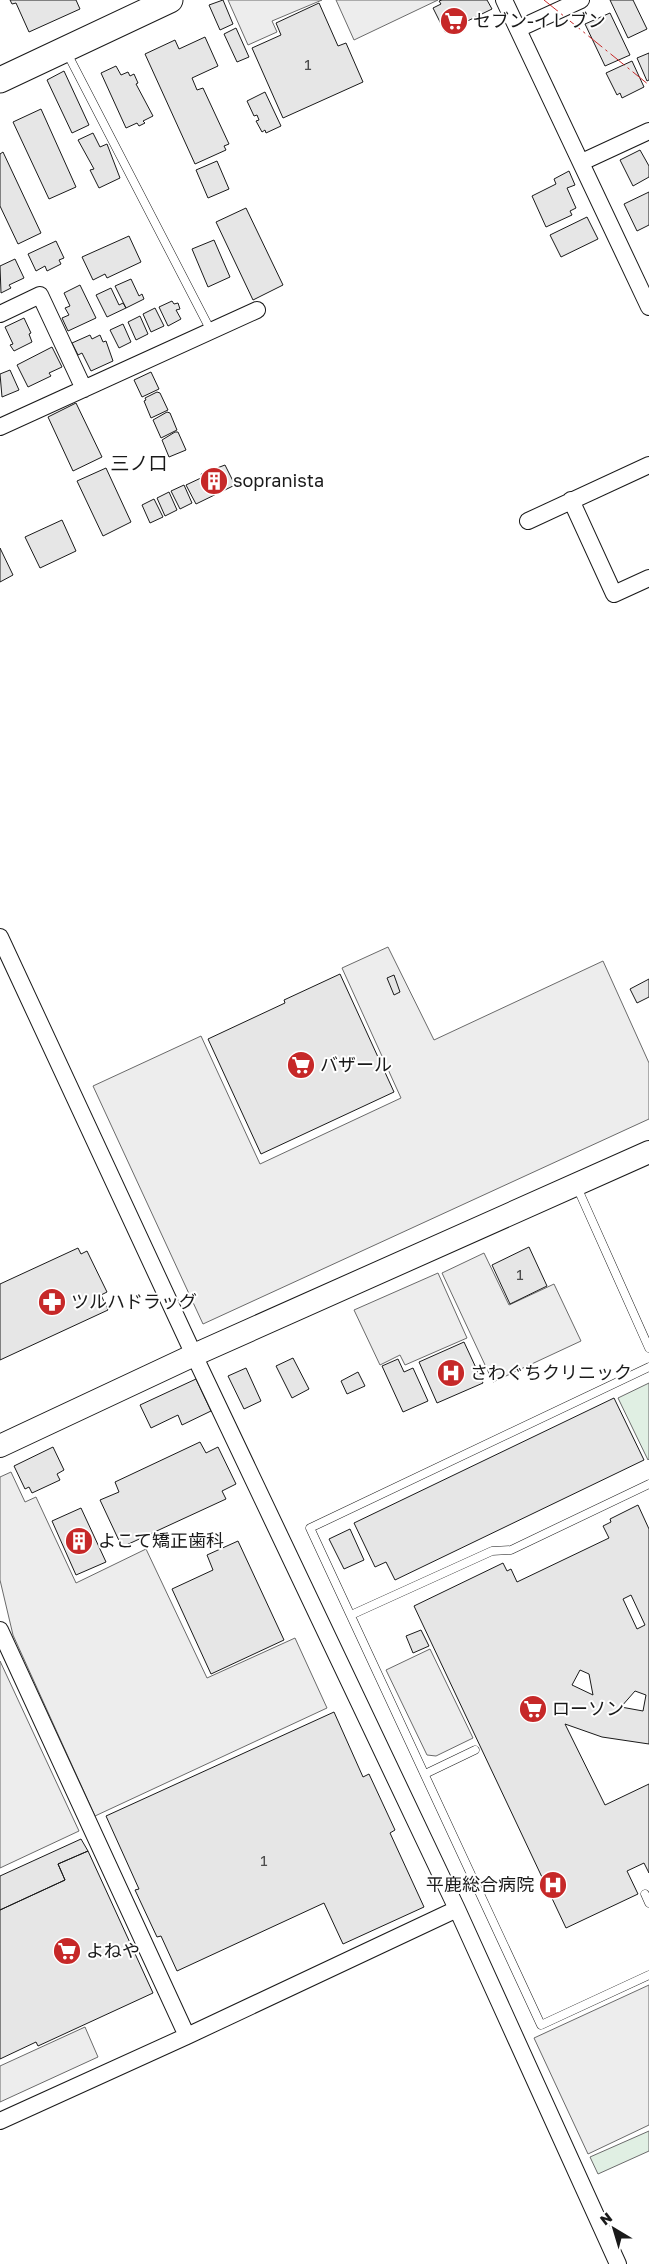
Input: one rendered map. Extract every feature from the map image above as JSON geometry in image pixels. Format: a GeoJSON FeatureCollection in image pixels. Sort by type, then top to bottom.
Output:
{"type":"FeatureCollection","features":[{"type":"Feature","properties":{"kind":"main road"},"geometry":{"type":"LineString","coordinates":[[0,80],[170,0]]}},
{"type":"Feature","properties":{"kind":"street"},"geometry":{"type":"LineString","coordinates":[[504,0],[649,307]]}},
{"type":"Feature","properties":{"kind":"street"},"geometry":{"type":"LineString","coordinates":[[518,29],[581,0]]}},
{"type":"Feature","properties":{"kind":"street"},"geometry":{"type":"LineString","coordinates":[[582,162],[649,131]]}},
{"type":"Feature","properties":{"kind":"street"},"geometry":{"type":"LineString","coordinates":[[0,314],[40,295],[84,389]]}},
{"type":"Feature","properties":{"kind":"street"},"geometry":{"type":"LineString","coordinates":[[0,426],[257,310]]}},
{"type":"Feature","properties":{"kind":"street"},"geometry":{"type":"LineString","coordinates":[[528,521],[649,465]]}},
{"type":"Feature","properties":{"kind":"street"},"geometry":{"type":"LineString","coordinates":[[571,500],[614,594],[649,578]]}},
{"type":"Feature","properties":{"kind":"street"},"geometry":{"type":"LineString","coordinates":[[0,937],[194,1355],[457,1909],[618,2264]]}},
{"type":"Feature","properties":{"kind":"street"},"geometry":{"type":"LineString","coordinates":[[0,1446],[194,1355],[649,1152]]}},
{"type":"Feature","properties":{"kind":"street"},"geometry":{"type":"LineString","coordinates":[[0,1630],[187,2036]]}},
{"type":"Feature","properties":{"kind":"street"},"geometry":{"type":"LineString","coordinates":[[0,2121],[187,2036],[457,1909]]}},
{"type":"Feature","properties":{"kind":"lane"},"geometry":{"type":"LineString","coordinates":[[65,50],[210,331]]}},
{"type":"Feature","properties":{"kind":"lane"},"geometry":{"type":"LineString","coordinates":[[577,1185],[649,1348]]}},
{"type":"Feature","properties":{"kind":"lane"},"geometry":{"type":"LineString","coordinates":[[649,1366],[310,1528],[541,2025],[649,1975]]}},
{"type":"Feature","properties":{"kind":"lane"},"geometry":{"type":"LineString","coordinates":[[351,1615],[492,1551],[512,1550],[649,1484]]}},
{"type":"Feature","properties":{"kind":"lane"},"geometry":{"type":"LineString","coordinates":[[425,1774],[475,1750]]}},
{"type":"Feature","properties":{"kind":"lane"},"geometry":{"type":"LineString","coordinates":[[645,1894],[649,1903]]}},
{"type":"Feature","properties":{"kind":"green space"},"geometry":{"type":"Polygon","coordinates":[[[649,1383],[649,1459],[648,1460],[618,1398],[649,1383]]]}},
{"type":"Feature","properties":{"kind":"green space"},"geometry":{"type":"Polygon","coordinates":[[[649,2131],[649,2151],[598,2174],[590,2157],[649,2131]]]}},
{"type":"Feature","properties":{"kind":"shaded area"},"geometry":{"type":"Polygon","coordinates":[[[228,0],[322,0],[272,21],[277,32],[248,45],[228,0]]]}},
{"type":"Feature","properties":{"kind":"shaded area"},"geometry":{"type":"Polygon","coordinates":[[[336,0],[438,0],[354,40],[336,0]]]}},
{"type":"Feature","properties":{"kind":"shaded area"},"geometry":{"type":"Polygon","coordinates":[[[388,947],[434,1040],[603,961],[649,1063],[649,1119],[203,1324],[93,1086],[201,1036],[260,1164],[401,1098],[342,968],[388,947]]]}},
{"type":"Feature","properties":{"kind":"shaded area"},"geometry":{"type":"Polygon","coordinates":[[[484,1253],[509,1305],[554,1284],[581,1341],[493,1382],[442,1273],[484,1253]]]}},
{"type":"Feature","properties":{"kind":"shaded area"},"geometry":{"type":"Polygon","coordinates":[[[438,1273],[467,1338],[405,1365],[400,1355],[380,1365],[354,1310],[438,1273]]]}},
{"type":"Feature","properties":{"kind":"shaded area"},"geometry":{"type":"Polygon","coordinates":[[[11,1472],[25,1502],[36,1497],[76,1583],[146,1549],[207,1678],[295,1638],[327,1708],[95,1816],[13,1635],[0,1580],[0,1477],[11,1472]]]}},
{"type":"Feature","properties":{"kind":"shaded area"},"geometry":{"type":"Polygon","coordinates":[[[430,1649],[473,1738],[436,1756],[427,1755],[386,1670],[430,1649]]]}},
{"type":"Feature","properties":{"kind":"shaded area"},"geometry":{"type":"Polygon","coordinates":[[[0,1661],[79,1831],[0,1868],[0,1661]]]}},
{"type":"Feature","properties":{"kind":"shaded area"},"geometry":{"type":"Polygon","coordinates":[[[649,1985],[649,2125],[588,2154],[534,2038],[649,1985]]]}},
{"type":"Feature","properties":{"kind":"shaded area"},"geometry":{"type":"Polygon","coordinates":[[[85,2027],[98,2057],[0,2102],[0,2066],[85,2027]]]}},
{"type":"Feature","properties":{"kind":"building"},"geometry":{"type":"Polygon","coordinates":[[[10,0],[76,0],[80,9],[29,32],[16,3],[12,4],[10,0]]]}},
{"type":"Feature","properties":{"kind":"building"},"geometry":{"type":"Polygon","coordinates":[[[223,0],[233,24],[220,30],[209,5],[223,0]]]}},
{"type":"Feature","properties":{"kind":"building","name":"セブン-イレブン"},"geometry":{"type":"Polygon","coordinates":[[[487,0],[492,9],[445,32],[433,8],[441,4],[439,1],[487,0]]]}},
{"type":"Feature","properties":{"kind":"building"},"geometry":{"type":"Polygon","coordinates":[[[610,0],[633,0],[647,29],[628,38],[610,0]]]}},
{"type":"Feature","properties":{"kind":"building"},"geometry":{"type":"Polygon","coordinates":[[[319,3],[338,46],[346,43],[363,82],[283,118],[252,48],[281,35],[276,23],[319,3]]]}},
{"type":"Feature","properties":{"kind":"building"},"geometry":{"type":"Polygon","coordinates":[[[610,13],[630,55],[605,66],[585,24],[610,13]]]}},
{"type":"Feature","properties":{"kind":"building"},"geometry":{"type":"Polygon","coordinates":[[[236,28],[249,57],[237,62],[224,34],[236,28]]]}},
{"type":"Feature","properties":{"kind":"building"},"geometry":{"type":"Polygon","coordinates":[[[205,37],[218,66],[192,78],[197,90],[203,88],[229,144],[224,146],[226,150],[195,164],[145,54],[175,40],[179,49],[205,37]]]}},
{"type":"Feature","properties":{"kind":"building"},"geometry":{"type":"Polygon","coordinates":[[[649,53],[649,80],[647,81],[637,58],[649,53]]]}},
{"type":"Feature","properties":{"kind":"building"},"geometry":{"type":"Polygon","coordinates":[[[632,61],[644,87],[622,98],[620,93],[617,95],[606,73],[632,61]]]}},
{"type":"Feature","properties":{"kind":"building"},"geometry":{"type":"Polygon","coordinates":[[[116,66],[121,75],[128,72],[130,76],[134,74],[138,83],[136,84],[153,116],[143,121],[145,123],[139,126],[137,123],[126,128],[101,73],[116,66]]]}},
{"type":"Feature","properties":{"kind":"building"},"geometry":{"type":"Polygon","coordinates":[[[64,71],[89,125],[72,133],[47,80],[64,71]]]}},
{"type":"Feature","properties":{"kind":"building"},"geometry":{"type":"Polygon","coordinates":[[[265,92],[281,126],[266,133],[265,130],[262,132],[256,121],[259,120],[257,115],[254,116],[247,101],[265,92]]]}},
{"type":"Feature","properties":{"kind":"building"},"geometry":{"type":"Polygon","coordinates":[[[41,109],[76,187],[49,199],[13,122],[41,109]]]}},
{"type":"Feature","properties":{"kind":"building"},"geometry":{"type":"Polygon","coordinates":[[[93,133],[100,147],[107,144],[120,178],[99,188],[90,170],[94,169],[78,140],[93,133]]]}},
{"type":"Feature","properties":{"kind":"building"},"geometry":{"type":"Polygon","coordinates":[[[640,150],[649,166],[649,177],[633,186],[620,160],[640,150]]]}},
{"type":"Feature","properties":{"kind":"building"},"geometry":{"type":"Polygon","coordinates":[[[3,152],[41,233],[18,244],[0,206],[0,154],[3,152]]]}},
{"type":"Feature","properties":{"kind":"building"},"geometry":{"type":"Polygon","coordinates":[[[217,161],[229,189],[208,198],[196,170],[217,161]]]}},
{"type":"Feature","properties":{"kind":"building"},"geometry":{"type":"Polygon","coordinates":[[[569,171],[575,185],[567,188],[576,208],[570,211],[572,215],[546,227],[532,196],[556,184],[554,179],[569,171]]]}},
{"type":"Feature","properties":{"kind":"building"},"geometry":{"type":"Polygon","coordinates":[[[649,192],[649,225],[637,231],[624,204],[649,192]]]}},
{"type":"Feature","properties":{"kind":"building"},"geometry":{"type":"Polygon","coordinates":[[[246,208],[283,285],[253,300],[216,222],[246,208]]]}},
{"type":"Feature","properties":{"kind":"building"},"geometry":{"type":"Polygon","coordinates":[[[587,217],[598,239],[561,257],[550,235],[587,217]]]}},
{"type":"Feature","properties":{"kind":"building"},"geometry":{"type":"Polygon","coordinates":[[[129,236],[141,262],[107,278],[105,274],[93,280],[82,257],[129,236]]]}},
{"type":"Feature","properties":{"kind":"building"},"geometry":{"type":"Polygon","coordinates":[[[214,240],[230,277],[208,287],[192,249],[214,240]]]}},
{"type":"Feature","properties":{"kind":"building"},"geometry":{"type":"Polygon","coordinates":[[[56,241],[64,258],[59,260],[61,264],[47,271],[45,266],[36,271],[28,254],[56,241]]]}},
{"type":"Feature","properties":{"kind":"building"},"geometry":{"type":"Polygon","coordinates":[[[15,259],[24,278],[9,285],[11,288],[1,293],[0,266],[15,259]]]}},
{"type":"Feature","properties":{"kind":"building"},"geometry":{"type":"Polygon","coordinates":[[[131,279],[139,296],[142,294],[144,299],[126,308],[115,286],[131,279]]]}},
{"type":"Feature","properties":{"kind":"building"},"geometry":{"type":"Polygon","coordinates":[[[80,285],[96,318],[68,331],[62,318],[69,315],[65,308],[70,306],[64,293],[80,285]]]}},
{"type":"Feature","properties":{"kind":"building"},"geometry":{"type":"Polygon","coordinates":[[[111,288],[119,305],[123,303],[126,308],[107,317],[96,295],[111,288]]]}},
{"type":"Feature","properties":{"kind":"building"},"geometry":{"type":"Polygon","coordinates":[[[172,301],[174,304],[178,303],[180,309],[176,310],[181,319],[168,326],[159,307],[172,301]]]}},
{"type":"Feature","properties":{"kind":"building"},"geometry":{"type":"Polygon","coordinates":[[[155,308],[164,326],[151,332],[143,314],[155,308]]]}},
{"type":"Feature","properties":{"kind":"building"},"geometry":{"type":"Polygon","coordinates":[[[140,316],[148,334],[136,340],[128,322],[140,316]]]}},
{"type":"Feature","properties":{"kind":"building"},"geometry":{"type":"Polygon","coordinates":[[[24,318],[31,333],[29,334],[32,342],[14,351],[10,345],[13,344],[5,327],[24,318]]]}},
{"type":"Feature","properties":{"kind":"building"},"geometry":{"type":"Polygon","coordinates":[[[123,324],[131,342],[119,348],[110,330],[123,324]]]}},
{"type":"Feature","properties":{"kind":"building"},"geometry":{"type":"Polygon","coordinates":[[[90,335],[92,339],[100,335],[103,342],[106,341],[113,361],[91,371],[82,353],[78,355],[72,343],[90,335]]]}},
{"type":"Feature","properties":{"kind":"building"},"geometry":{"type":"Polygon","coordinates":[[[52,347],[62,367],[49,373],[51,376],[28,387],[17,365],[52,347]]]}},
{"type":"Feature","properties":{"kind":"building"},"geometry":{"type":"Polygon","coordinates":[[[10,370],[19,390],[2,397],[0,374],[10,370]]]}},
{"type":"Feature","properties":{"kind":"building"},"geometry":{"type":"Polygon","coordinates":[[[151,372],[159,389],[142,397],[134,380],[151,372]]]}},
{"type":"Feature","properties":{"kind":"building"},"geometry":{"type":"Polygon","coordinates":[[[157,392],[160,393],[168,410],[151,418],[144,401],[146,400],[145,398],[157,392]]]}},
{"type":"Feature","properties":{"kind":"building"},"geometry":{"type":"Polygon","coordinates":[[[76,403],[102,457],[73,471],[48,417],[76,403]]]}},
{"type":"Feature","properties":{"kind":"building"},"geometry":{"type":"Polygon","coordinates":[[[167,412],[170,413],[177,430],[161,438],[153,420],[167,412]]]}},
{"type":"Feature","properties":{"kind":"building"},"geometry":{"type":"Polygon","coordinates":[[[178,432],[186,450],[169,457],[162,440],[178,432]]]}},
{"type":"Feature","properties":{"kind":"building","name":"sopranista"},"geometry":{"type":"Polygon","coordinates":[[[225,465],[235,485],[196,504],[186,485],[203,477],[201,474],[225,465]]]}},
{"type":"Feature","properties":{"kind":"building"},"geometry":{"type":"Polygon","coordinates":[[[106,468],[131,522],[103,536],[77,481],[106,468]]]}},
{"type":"Feature","properties":{"kind":"building"},"geometry":{"type":"Polygon","coordinates":[[[184,485],[192,503],[180,509],[171,491],[184,485]]]}},
{"type":"Feature","properties":{"kind":"building"},"geometry":{"type":"Polygon","coordinates":[[[169,492],[177,510],[165,516],[157,498],[169,492]]]}},
{"type":"Feature","properties":{"kind":"building"},"geometry":{"type":"Polygon","coordinates":[[[154,499],[163,517],[150,523],[142,505],[154,499]]]}},
{"type":"Feature","properties":{"kind":"building"},"geometry":{"type":"Polygon","coordinates":[[[62,520],[76,551],[40,568],[25,537],[62,520]]]}},
{"type":"Feature","properties":{"kind":"building"},"geometry":{"type":"Polygon","coordinates":[[[0,548],[13,575],[0,582],[0,548]]]}},
{"type":"Feature","properties":{"kind":"building","name":"バザール"},"geometry":{"type":"Polygon","coordinates":[[[340,974],[394,1092],[261,1154],[208,1039],[285,1003],[284,1000],[340,974]]]}},
{"type":"Feature","properties":{"kind":"building"},"geometry":{"type":"Polygon","coordinates":[[[394,975],[400,992],[394,995],[387,978],[394,975]]]}},
{"type":"Feature","properties":{"kind":"building"},"geometry":{"type":"Polygon","coordinates":[[[649,979],[649,997],[637,1003],[630,989],[649,979]]]}},
{"type":"Feature","properties":{"kind":"building"},"geometry":{"type":"Polygon","coordinates":[[[529,1247],[547,1286],[510,1304],[492,1265],[529,1247]]]}},
{"type":"Feature","properties":{"kind":"building","name":"ツルハドラッグ"},"geometry":{"type":"Polygon","coordinates":[[[78,1248],[81,1254],[87,1251],[107,1292],[101,1295],[108,1310],[0,1360],[0,1284],[78,1248]]]}},
{"type":"Feature","properties":{"kind":"building","name":"さわぐちクリニック"},"geometry":{"type":"Polygon","coordinates":[[[464,1342],[483,1383],[437,1403],[419,1362],[464,1342]]]}},
{"type":"Feature","properties":{"kind":"building"},"geometry":{"type":"Polygon","coordinates":[[[293,1358],[309,1389],[292,1398],[276,1366],[293,1358]]]}},
{"type":"Feature","properties":{"kind":"building"},"geometry":{"type":"Polygon","coordinates":[[[398,1359],[404,1372],[413,1368],[428,1401],[403,1412],[382,1366],[398,1359]]]}},
{"type":"Feature","properties":{"kind":"building"},"geometry":{"type":"Polygon","coordinates":[[[246,1368],[261,1401],[244,1409],[228,1376],[246,1368]]]}},
{"type":"Feature","properties":{"kind":"building"},"geometry":{"type":"Polygon","coordinates":[[[358,1372],[365,1386],[347,1394],[341,1381],[358,1372]]]}},
{"type":"Feature","properties":{"kind":"building"},"geometry":{"type":"Polygon","coordinates":[[[196,1379],[211,1411],[182,1425],[178,1415],[151,1428],[140,1405],[196,1379]]]}},
{"type":"Feature","properties":{"kind":"building"},"geometry":{"type":"Polygon","coordinates":[[[614,1398],[644,1460],[395,1580],[386,1562],[375,1567],[354,1523],[614,1398]]]}},
{"type":"Feature","properties":{"kind":"building"},"geometry":{"type":"Polygon","coordinates":[[[200,1442],[206,1453],[218,1447],[236,1484],[222,1491],[226,1499],[122,1547],[100,1500],[119,1492],[115,1482],[200,1442]]]}},
{"type":"Feature","properties":{"kind":"building"},"geometry":{"type":"Polygon","coordinates":[[[53,1447],[64,1470],[57,1474],[60,1480],[32,1493],[29,1487],[25,1489],[14,1466],[53,1447]]]}},
{"type":"Feature","properties":{"kind":"building"},"geometry":{"type":"Polygon","coordinates":[[[638,1505],[649,1529],[649,1744],[602,1737],[565,1724],[605,1805],[649,1784],[649,1873],[644,1863],[627,1871],[638,1894],[566,1928],[414,1606],[503,1563],[507,1571],[511,1569],[517,1582],[609,1538],[603,1526],[611,1522],[610,1519],[638,1505]],[[631,1595],[623,1599],[637,1629],[645,1625],[631,1595]],[[580,1670],[572,1685],[593,1695],[589,1674],[580,1670]],[[635,1691],[621,1707],[643,1711],[646,1695],[635,1691]]]}},
{"type":"Feature","properties":{"kind":"building","name":"よこて矯正歯科"},"geometry":{"type":"Polygon","coordinates":[[[81,1508],[106,1562],[76,1575],[52,1521],[81,1508]]]}},
{"type":"Feature","properties":{"kind":"building"},"geometry":{"type":"Polygon","coordinates":[[[350,1529],[364,1560],[344,1569],[329,1539],[350,1529]]]}},
{"type":"Feature","properties":{"kind":"building"},"geometry":{"type":"Polygon","coordinates":[[[238,1541],[284,1640],[211,1674],[172,1589],[213,1570],[207,1555],[238,1541]]]}},
{"type":"Feature","properties":{"kind":"building"},"geometry":{"type":"Polygon","coordinates":[[[421,1630],[429,1646],[413,1653],[406,1636],[421,1630]]]}},
{"type":"Feature","properties":{"kind":"building"},"geometry":{"type":"Polygon","coordinates":[[[334,1712],[363,1777],[369,1774],[395,1830],[390,1833],[424,1907],[343,1944],[324,1903],[177,1971],[161,1936],[157,1937],[135,1890],[139,1889],[106,1816],[334,1712]]]}},
{"type":"Feature","properties":{"kind":"building"},"geometry":{"type":"Polygon","coordinates":[[[81,1839],[88,1851],[58,1864],[65,1880],[0,1910],[0,1876],[81,1839]]]}},
{"type":"Feature","properties":{"kind":"building","name":"よねや"},"geometry":{"type":"Polygon","coordinates":[[[88,1851],[153,1993],[38,2046],[36,2042],[0,2059],[0,1910],[65,1880],[58,1864],[88,1851]]]}},
{"type":"Feature","properties":{"kind":"power"},"geometry":{"type":"LineString","coordinates":[[544,0],[649,85]]}},
{"type":"Feature","properties":{"kind":"place","name":"セブン-イレブン"},"geometry":{"type":"Point","coordinates":[454,21]}},
{"type":"Feature","properties":{"kind":"place","name":"sopranista"},"geometry":{"type":"Point","coordinates":[214,481]}},
{"type":"Feature","properties":{"kind":"place","name":"バザール"},"geometry":{"type":"Point","coordinates":[301,1065]}},
{"type":"Feature","properties":{"kind":"place","name":"ツルハドラッグ"},"geometry":{"type":"Point","coordinates":[52,1302]}},
{"type":"Feature","properties":{"kind":"place","name":"さわぐちクリニック"},"geometry":{"type":"Point","coordinates":[451,1373]}},
{"type":"Feature","properties":{"kind":"place","name":"よこて矯正歯科"},"geometry":{"type":"Point","coordinates":[79,1541]}},
{"type":"Feature","properties":{"kind":"place","name":"ローソン"},"geometry":{"type":"Point","coordinates":[533,1709]}},
{"type":"Feature","properties":{"kind":"place","name":"平鹿総合病院"},"geometry":{"type":"Point","coordinates":[553,1885]}},
{"type":"Feature","properties":{"kind":"place","name":"よねや"},"geometry":{"type":"Point","coordinates":[67,1951]}},
{"type":"Feature","properties":{"kind":"district","name":"三ノ口"},"geometry":{"type":"Point","coordinates":[139,463]}}]}
